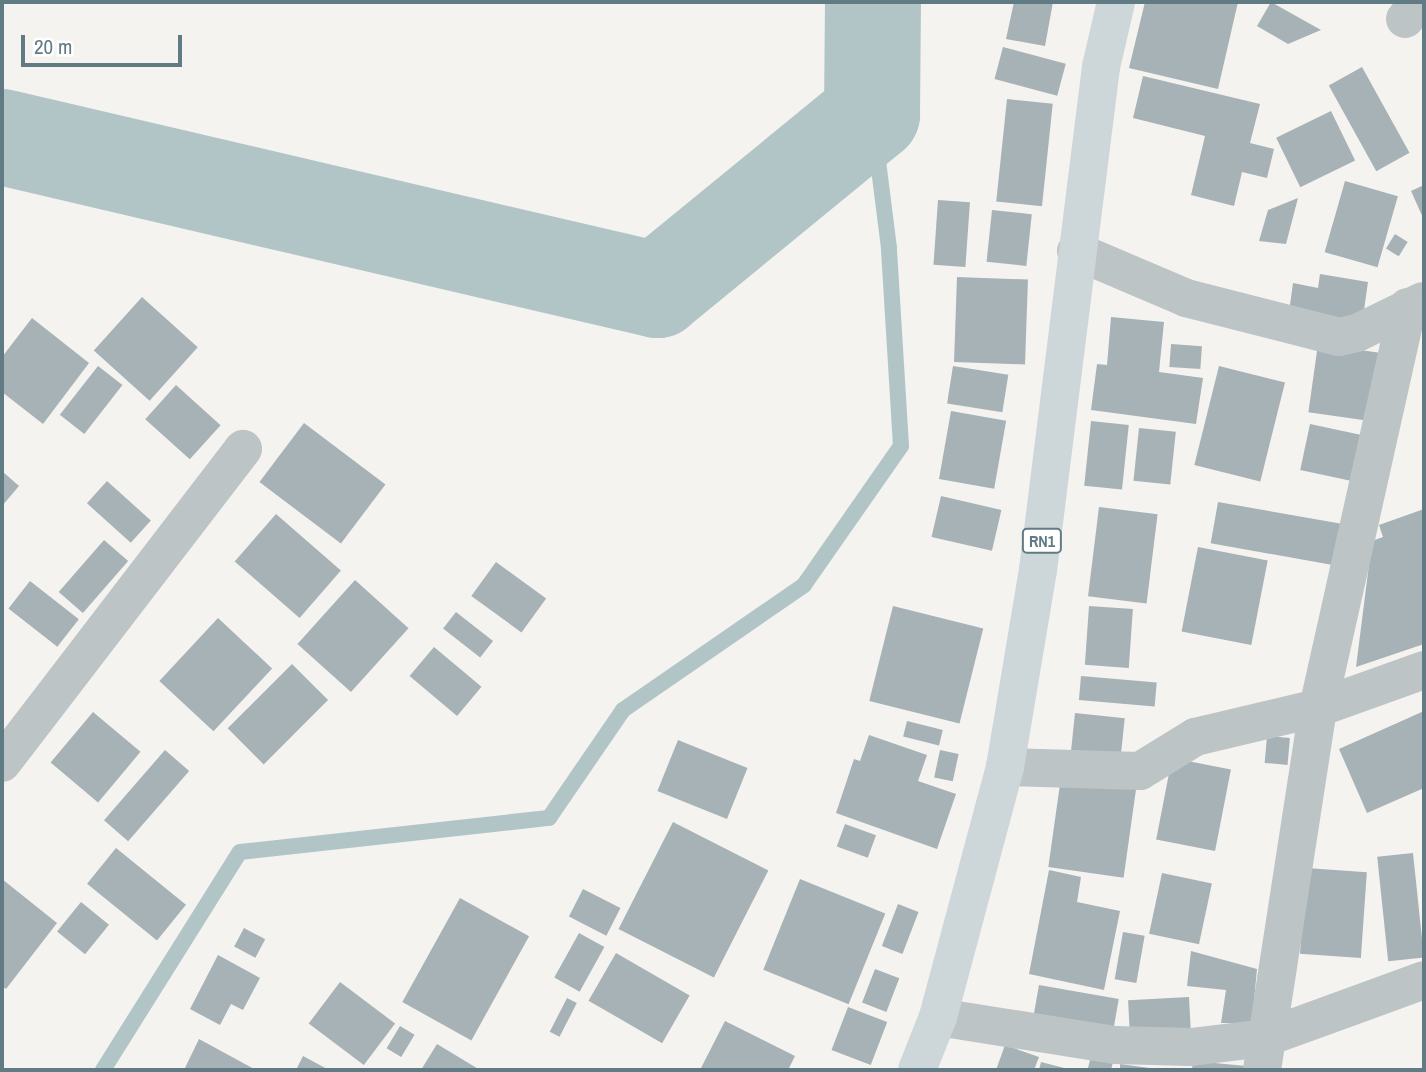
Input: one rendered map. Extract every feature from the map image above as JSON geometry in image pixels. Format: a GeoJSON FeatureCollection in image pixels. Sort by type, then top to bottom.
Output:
{"type":"FeatureCollection","features":[{"type":"Feature","properties":{"kind":"highway","name":"RN1"},"geometry":{"type":"LineString","coordinates":[[917,1070],[938,1017],[1005,767],[1038,570],[1101,67],[1116,2]]}},
{"type":"Feature","properties":{"kind":"street"},"geometry":{"type":"LineString","coordinates":[[1076,251],[1186,298],[1339,337],[1357,333],[1416,304]]}},
{"type":"Feature","properties":{"kind":"street"},"geometry":{"type":"LineString","coordinates":[[1264,1054],[1318,708],[1416,304]]}},
{"type":"Feature","properties":{"kind":"street"},"geometry":{"type":"LineString","coordinates":[[2,763],[243,449]]}},
{"type":"Feature","properties":{"kind":"street"},"geometry":{"type":"LineString","coordinates":[[1005,767],[1125,774],[1140,771],[1195,737],[1318,708],[1424,670]]}},
{"type":"Feature","properties":{"kind":"street"},"geometry":{"type":"LineString","coordinates":[[938,1017],[1115,1045],[1191,1047],[1264,1054],[1424,980]]}},
{"type":"Feature","properties":{"kind":"building"},"geometry":{"type":"Polygon","coordinates":[[[1014,2],[1053,2],[1045,46],[1006,39],[1014,2]]]}},
{"type":"Feature","properties":{"kind":"building"},"geometry":{"type":"Polygon","coordinates":[[[1145,2],[1238,2],[1218,89],[1129,68],[1145,2]]]}},
{"type":"Feature","properties":{"kind":"building"},"geometry":{"type":"Polygon","coordinates":[[[1271,2],[1321,30],[1288,44],[1257,26],[1271,2]]]}},
{"type":"Feature","properties":{"kind":"building"},"geometry":{"type":"Polygon","coordinates":[[[1003,47],[1066,64],[1057,96],[994,79],[1003,47]]]}},
{"type":"Feature","properties":{"kind":"building"},"geometry":{"type":"Polygon","coordinates":[[[1362,67],[1410,153],[1376,171],[1329,85],[1362,67]]]}},
{"type":"Feature","properties":{"kind":"building"},"geometry":{"type":"Polygon","coordinates":[[[1143,76],[1260,104],[1250,143],[1274,149],[1267,178],[1242,172],[1234,206],[1191,195],[1205,136],[1133,118],[1143,76]]]}},
{"type":"Feature","properties":{"kind":"building"},"geometry":{"type":"Polygon","coordinates":[[[1007,99],[1053,104],[1042,206],[996,201],[1007,99]]]}},
{"type":"Feature","properties":{"kind":"building"},"geometry":{"type":"Polygon","coordinates":[[[1331,111],[1355,160],[1300,187],[1276,138],[1331,111]]]}},
{"type":"Feature","properties":{"kind":"building"},"geometry":{"type":"Polygon","coordinates":[[[1345,181],[1398,196],[1377,267],[1325,252],[1345,181]]]}},
{"type":"Feature","properties":{"kind":"building"},"geometry":{"type":"Polygon","coordinates":[[[1424,185],[1424,220],[1411,191],[1424,185]]]}},
{"type":"Feature","properties":{"kind":"building"},"geometry":{"type":"Polygon","coordinates":[[[1298,198],[1286,244],[1259,241],[1268,210],[1298,198]]]}},
{"type":"Feature","properties":{"kind":"building"},"geometry":{"type":"Polygon","coordinates":[[[938,200],[970,202],[965,267],[933,265],[938,200]]]}},
{"type":"Feature","properties":{"kind":"building"},"geometry":{"type":"Polygon","coordinates":[[[992,210],[1032,214],[1026,266],[987,262],[992,210]]]}},
{"type":"Feature","properties":{"kind":"building"},"geometry":{"type":"Polygon","coordinates":[[[1395,234],[1408,242],[1399,256],[1386,248],[1395,234]]]}},
{"type":"Feature","properties":{"kind":"building"},"geometry":{"type":"Polygon","coordinates":[[[1320,274],[1368,282],[1362,324],[1289,312],[1293,283],[1318,288],[1320,274]]]}},
{"type":"Feature","properties":{"kind":"building"},"geometry":{"type":"Polygon","coordinates":[[[957,277],[1028,279],[1025,364],[954,362],[957,277]]]}},
{"type":"Feature","properties":{"kind":"building"},"geometry":{"type":"Polygon","coordinates":[[[142,297],[198,347],[150,401],[94,351],[142,297]]]}},
{"type":"Feature","properties":{"kind":"building"},"geometry":{"type":"Polygon","coordinates":[[[1111,317],[1164,322],[1159,372],[1203,378],[1196,424],[1091,410],[1097,364],[1107,365],[1111,317]]]}},
{"type":"Feature","properties":{"kind":"building"},"geometry":{"type":"Polygon","coordinates":[[[32,318],[89,363],[43,424],[2,392],[2,357],[32,318]]]}},
{"type":"Feature","properties":{"kind":"building"},"geometry":{"type":"Polygon","coordinates":[[[1171,344],[1202,346],[1200,369],[1169,367],[1171,344]]]}},
{"type":"Feature","properties":{"kind":"building"},"geometry":{"type":"Polygon","coordinates":[[[1318,344],[1379,353],[1370,421],[1308,412],[1318,344]]]}},
{"type":"Feature","properties":{"kind":"building"},"geometry":{"type":"Polygon","coordinates":[[[98,366],[122,385],[84,434],[60,415],[98,366]]]}},
{"type":"Feature","properties":{"kind":"building"},"geometry":{"type":"Polygon","coordinates":[[[953,366],[1008,375],[1002,412],[947,404],[953,366]]]}},
{"type":"Feature","properties":{"kind":"building"},"geometry":{"type":"Polygon","coordinates":[[[1219,366],[1285,382],[1260,481],[1194,465],[1219,366]]]}},
{"type":"Feature","properties":{"kind":"building"},"geometry":{"type":"Polygon","coordinates":[[[176,385],[221,425],[190,459],[145,419],[176,385]]]}},
{"type":"Feature","properties":{"kind":"building"},"geometry":{"type":"Polygon","coordinates":[[[951,411],[1006,421],[994,489],[939,479],[951,411]]]}},
{"type":"Feature","properties":{"kind":"building"},"geometry":{"type":"Polygon","coordinates":[[[1091,421],[1129,425],[1122,490],[1084,486],[1091,421]]]}},
{"type":"Feature","properties":{"kind":"building"},"geometry":{"type":"Polygon","coordinates":[[[304,423],[385,484],[341,543],[259,482],[304,423]]]}},
{"type":"Feature","properties":{"kind":"building"},"geometry":{"type":"Polygon","coordinates":[[[1310,424],[1364,435],[1354,481],[1300,470],[1310,424]]]}},
{"type":"Feature","properties":{"kind":"building"},"geometry":{"type":"Polygon","coordinates":[[[1139,428],[1176,432],[1170,485],[1133,481],[1139,428]]]}},
{"type":"Feature","properties":{"kind":"building"},"geometry":{"type":"Polygon","coordinates":[[[2,471],[19,486],[2,506],[2,471]]]}},
{"type":"Feature","properties":{"kind":"building"},"geometry":{"type":"Polygon","coordinates":[[[107,481],[151,520],[131,543],[87,503],[107,481]]]}},
{"type":"Feature","properties":{"kind":"building"},"geometry":{"type":"Polygon","coordinates":[[[941,496],[1001,510],[992,551],[932,537],[941,496]]]}},
{"type":"Feature","properties":{"kind":"building"},"geometry":{"type":"Polygon","coordinates":[[[1218,502],[1350,525],[1343,567],[1211,543],[1218,502]]]}},
{"type":"Feature","properties":{"kind":"building"},"geometry":{"type":"Polygon","coordinates":[[[1099,507],[1158,514],[1147,604],[1088,596],[1099,507]]]}},
{"type":"Feature","properties":{"kind":"building"},"geometry":{"type":"Polygon","coordinates":[[[1424,509],[1424,644],[1356,667],[1372,541],[1383,537],[1379,525],[1424,509]]]}},
{"type":"Feature","properties":{"kind":"building"},"geometry":{"type":"Polygon","coordinates":[[[276,514],[341,570],[300,618],[235,562],[276,514]]]}},
{"type":"Feature","properties":{"kind":"building"},"geometry":{"type":"Polygon","coordinates":[[[104,540],[128,561],[83,613],[59,592],[104,540]]]}},
{"type":"Feature","properties":{"kind":"building"},"geometry":{"type":"Polygon","coordinates":[[[1198,547],[1268,561],[1251,645],[1182,631],[1198,547]]]}},
{"type":"Feature","properties":{"kind":"building"},"geometry":{"type":"Polygon","coordinates":[[[496,562],[546,598],[521,632],[471,596],[496,562]]]}},
{"type":"Feature","properties":{"kind":"building"},"geometry":{"type":"Polygon","coordinates":[[[355,580],[409,628],[351,692],[297,644],[355,580]]]}},
{"type":"Feature","properties":{"kind":"building"},"geometry":{"type":"Polygon","coordinates":[[[30,581],[79,619],[57,647],[8,609],[30,581]]]}},
{"type":"Feature","properties":{"kind":"building"},"geometry":{"type":"Polygon","coordinates":[[[893,606],[983,628],[960,724],[869,701],[893,606]]]}},
{"type":"Feature","properties":{"kind":"building"},"geometry":{"type":"Polygon","coordinates":[[[1089,606],[1133,609],[1129,668],[1085,665],[1089,606]]]}},
{"type":"Feature","properties":{"kind":"building"},"geometry":{"type":"Polygon","coordinates":[[[456,612],[493,641],[480,657],[443,629],[456,612]]]}},
{"type":"Feature","properties":{"kind":"building"},"geometry":{"type":"Polygon","coordinates":[[[218,618],[272,668],[213,731],[159,681],[218,618]]]}},
{"type":"Feature","properties":{"kind":"building"},"geometry":{"type":"Polygon","coordinates":[[[434,647],[481,687],[457,716],[410,676],[434,647]]]}},
{"type":"Feature","properties":{"kind":"building"},"geometry":{"type":"Polygon","coordinates":[[[292,664],[328,700],[264,764],[228,728],[292,664]]]}},
{"type":"Feature","properties":{"kind":"building"},"geometry":{"type":"Polygon","coordinates":[[[1081,676],[1157,683],[1155,707],[1079,700],[1081,676]]]}},
{"type":"Feature","properties":{"kind":"building"},"geometry":{"type":"Polygon","coordinates":[[[1424,711],[1424,788],[1367,813],[1339,749],[1424,711]]]}},
{"type":"Feature","properties":{"kind":"building"},"geometry":{"type":"Polygon","coordinates":[[[93,712],[140,752],[98,802],[51,763],[93,712]]]}},
{"type":"Feature","properties":{"kind":"building"},"geometry":{"type":"Polygon","coordinates":[[[1075,713],[1125,718],[1120,767],[1070,762],[1075,713]]]}},
{"type":"Feature","properties":{"kind":"building"},"geometry":{"type":"Polygon","coordinates":[[[907,721],[943,730],[939,745],[903,737],[907,721]]]}},
{"type":"Feature","properties":{"kind":"building"},"geometry":{"type":"Polygon","coordinates":[[[869,735],[927,755],[918,781],[956,794],[937,849],[836,813],[854,759],[860,761],[869,735]]]}},
{"type":"Feature","properties":{"kind":"building"},"geometry":{"type":"Polygon","coordinates":[[[1267,736],[1290,738],[1288,765],[1265,763],[1267,736]]]}},
{"type":"Feature","properties":{"kind":"building"},"geometry":{"type":"Polygon","coordinates":[[[678,740],[748,768],[727,819],[657,791],[678,740]]]}},
{"type":"Feature","properties":{"kind":"building"},"geometry":{"type":"Polygon","coordinates":[[[165,750],[189,771],[128,841],[104,820],[165,750]]]}},
{"type":"Feature","properties":{"kind":"building"},"geometry":{"type":"Polygon","coordinates":[[[940,750],[959,754],[953,781],[934,777],[940,750]]]}},
{"type":"Feature","properties":{"kind":"building"},"geometry":{"type":"Polygon","coordinates":[[[1172,758],[1231,769],[1215,851],[1156,839],[1172,758]]]}},
{"type":"Feature","properties":{"kind":"building"},"geometry":{"type":"Polygon","coordinates":[[[1061,777],[1136,788],[1124,878],[1048,867],[1061,777]]]}},
{"type":"Feature","properties":{"kind":"building"},"geometry":{"type":"Polygon","coordinates":[[[673,822],[768,871],[714,977],[619,929],[673,822]]]}},
{"type":"Feature","properties":{"kind":"building"},"geometry":{"type":"Polygon","coordinates":[[[845,824],[876,835],[868,858],[837,847],[845,824]]]}},
{"type":"Feature","properties":{"kind":"building"},"geometry":{"type":"Polygon","coordinates":[[[116,848],[186,905],[157,940],[87,884],[116,848]]]}},
{"type":"Feature","properties":{"kind":"building"},"geometry":{"type":"Polygon","coordinates":[[[1413,853],[1424,957],[1388,961],[1377,857],[1413,853]]]}},
{"type":"Feature","properties":{"kind":"building"},"geometry":{"type":"Polygon","coordinates":[[[1306,868],[1367,872],[1361,958],[1300,954],[1306,868]]]}},
{"type":"Feature","properties":{"kind":"building"},"geometry":{"type":"Polygon","coordinates":[[[1049,870],[1081,877],[1077,902],[1120,911],[1104,990],[1029,974],[1049,870]]]}},
{"type":"Feature","properties":{"kind":"building"},"geometry":{"type":"Polygon","coordinates":[[[1162,873],[1212,884],[1199,944],[1149,934],[1162,873]]]}},
{"type":"Feature","properties":{"kind":"building"},"geometry":{"type":"Polygon","coordinates":[[[2,879],[57,923],[6,989],[2,986],[2,879]]]}},
{"type":"Feature","properties":{"kind":"building"},"geometry":{"type":"Polygon","coordinates":[[[800,879],[885,913],[849,1004],[763,970],[800,879]]]}},
{"type":"Feature","properties":{"kind":"building"},"geometry":{"type":"Polygon","coordinates":[[[583,889],[620,908],[606,936],[569,917],[583,889]]]}},
{"type":"Feature","properties":{"kind":"building"},"geometry":{"type":"Polygon","coordinates":[[[460,898],[529,936],[471,1040],[402,1002],[460,898]]]}},
{"type":"Feature","properties":{"kind":"building"},"geometry":{"type":"Polygon","coordinates":[[[81,902],[109,925],[85,954],[57,932],[81,902]]]}},
{"type":"Feature","properties":{"kind":"building"},"geometry":{"type":"Polygon","coordinates":[[[898,904],[919,912],[902,954],[882,946],[898,904]]]}},
{"type":"Feature","properties":{"kind":"building"},"geometry":{"type":"Polygon","coordinates":[[[244,928],[265,939],[255,958],[234,947],[244,928]]]}},
{"type":"Feature","properties":{"kind":"building"},"geometry":{"type":"Polygon","coordinates":[[[1123,932],[1145,936],[1136,983],[1115,979],[1123,932]]]}},
{"type":"Feature","properties":{"kind":"building"},"geometry":{"type":"Polygon","coordinates":[[[579,933],[604,947],[580,992],[554,978],[579,933]]]}},
{"type":"Feature","properties":{"kind":"building"},"geometry":{"type":"Polygon","coordinates":[[[1191,951],[1257,969],[1252,1023],[1221,1023],[1226,990],[1187,986],[1191,951]]]}},
{"type":"Feature","properties":{"kind":"building"},"geometry":{"type":"Polygon","coordinates":[[[616,953],[690,996],[662,1043],[588,1001],[616,953]]]}},
{"type":"Feature","properties":{"kind":"building"},"geometry":{"type":"Polygon","coordinates":[[[218,955],[260,978],[243,1010],[231,1004],[220,1025],[190,1009],[218,955]]]}},
{"type":"Feature","properties":{"kind":"building"},"geometry":{"type":"Polygon","coordinates":[[[875,969],[899,978],[886,1012],[862,1003],[875,969]]]}},
{"type":"Feature","properties":{"kind":"building"},"geometry":{"type":"Polygon","coordinates":[[[340,982],[395,1024],[364,1065],[309,1024],[340,982]]]}},
{"type":"Feature","properties":{"kind":"building"},"geometry":{"type":"Polygon","coordinates":[[[1039,985],[1119,999],[1113,1035],[1033,1020],[1039,985]]]}},
{"type":"Feature","properties":{"kind":"building"},"geometry":{"type":"Polygon","coordinates":[[[1189,997],[1191,1034],[1130,1037],[1128,1000],[1189,997]]]}},
{"type":"Feature","properties":{"kind":"building"},"geometry":{"type":"Polygon","coordinates":[[[567,998],[577,1003],[560,1037],[550,1032],[567,998]]]}},
{"type":"Feature","properties":{"kind":"building"},"geometry":{"type":"Polygon","coordinates":[[[848,1007],[887,1022],[871,1065],[832,1050],[848,1007]]]}},
{"type":"Feature","properties":{"kind":"building"},"geometry":{"type":"Polygon","coordinates":[[[725,1021],[795,1056],[788,1070],[700,1070],[725,1021]]]}},
{"type":"Feature","properties":{"kind":"building"},"geometry":{"type":"Polygon","coordinates":[[[400,1026],[415,1035],[401,1057],[387,1048],[400,1026]]]}},
{"type":"Feature","properties":{"kind":"building"},"geometry":{"type":"Polygon","coordinates":[[[199,1039],[256,1070],[184,1070],[199,1039]]]}},
{"type":"Feature","properties":{"kind":"building"},"geometry":{"type":"Polygon","coordinates":[[[437,1044],[480,1070],[421,1070],[437,1044]]]}},
{"type":"Feature","properties":{"kind":"building"},"geometry":{"type":"Polygon","coordinates":[[[1005,1045],[1039,1057],[1034,1070],[996,1070],[1005,1045]]]}},
{"type":"Feature","properties":{"kind":"building"},"geometry":{"type":"Polygon","coordinates":[[[1093,1048],[1115,1054],[1111,1070],[1088,1068],[1093,1048]]]}},
{"type":"Feature","properties":{"kind":"building"},"geometry":{"type":"Polygon","coordinates":[[[303,1056],[329,1070],[296,1070],[303,1056]]]}},
{"type":"Feature","properties":{"kind":"building"},"geometry":{"type":"Polygon","coordinates":[[[1193,1061],[1246,1066],[1246,1070],[1192,1070],[1193,1061]]]}},
{"type":"Feature","properties":{"kind":"building"},"geometry":{"type":"Polygon","coordinates":[[[1041,1062],[1068,1069],[1068,1070],[1039,1070],[1041,1062]]]}},
{"type":"Feature","properties":{"kind":"building"},"geometry":{"type":"Polygon","coordinates":[[[1120,1064],[1157,1069],[1157,1070],[1120,1070],[1120,1064]]]}},
{"type":"Feature","properties":{"kind":"waterway"},"geometry":{"type":"LineString","coordinates":[[2,137],[657,290],[872,114],[873,2]]}},
{"type":"Feature","properties":{"kind":"waterway"},"geometry":{"type":"LineString","coordinates":[[103,1070],[240,852],[549,818],[623,710],[804,585],[901,446],[889,248],[872,114]]}}]}
